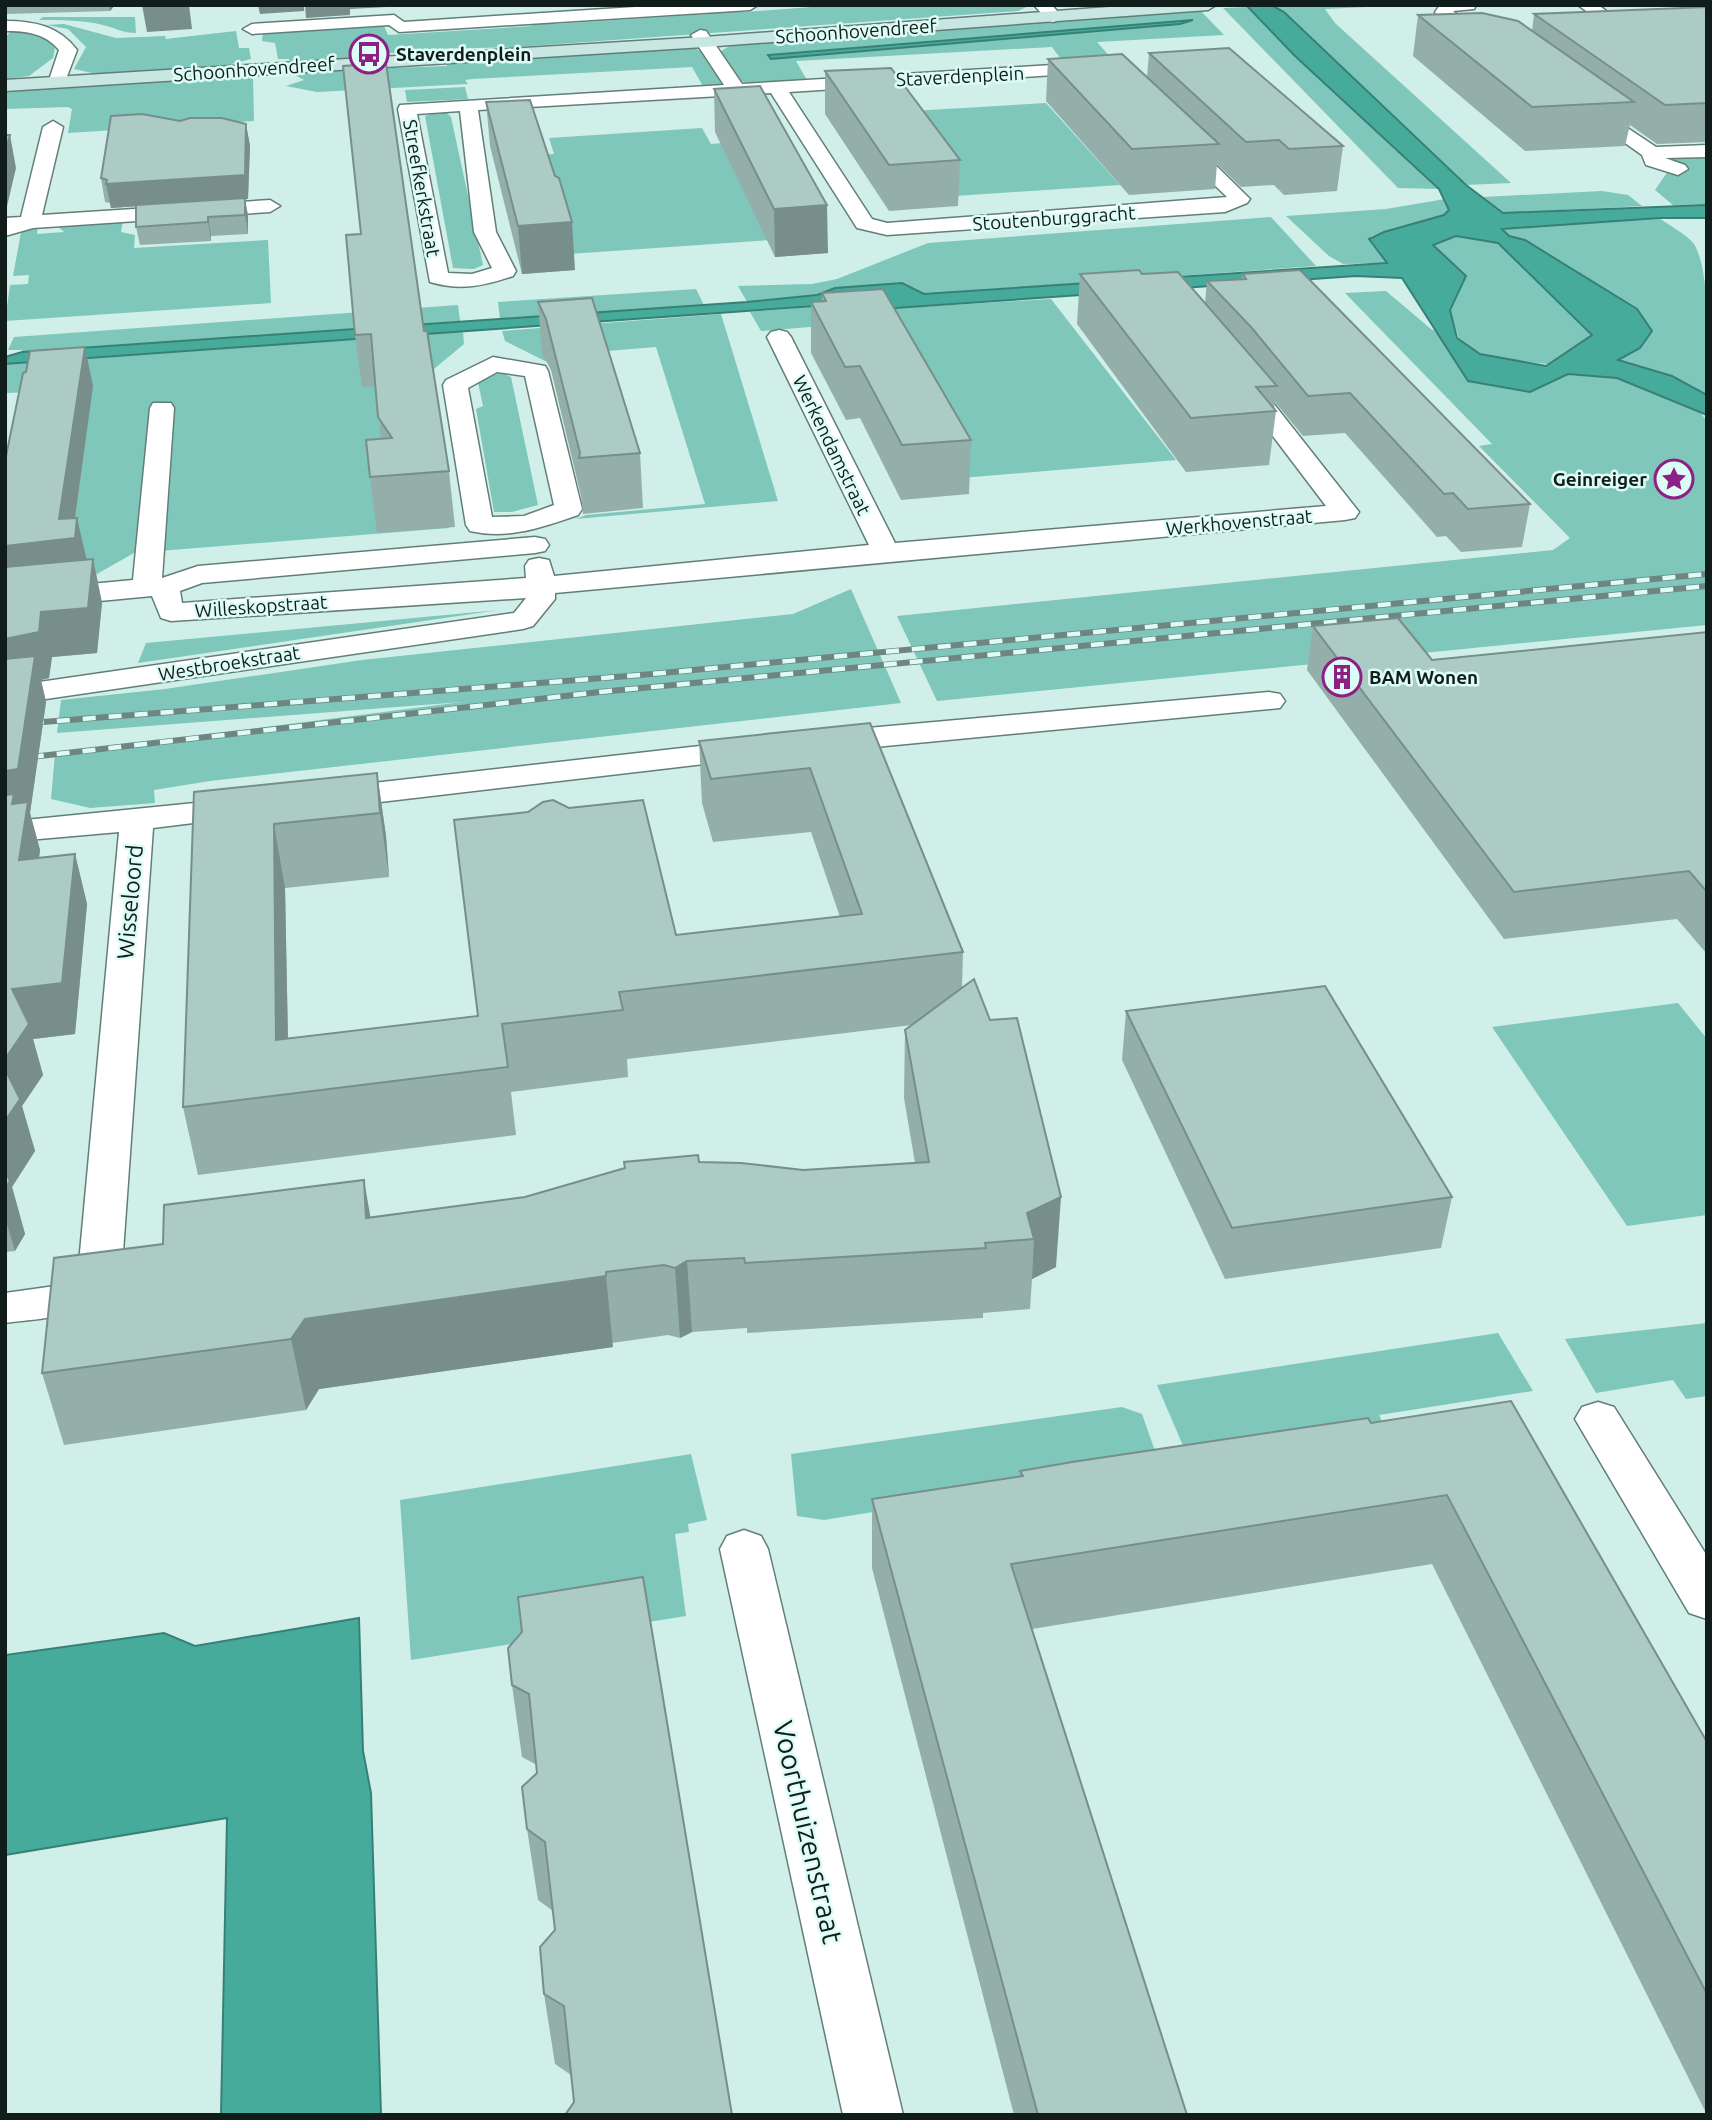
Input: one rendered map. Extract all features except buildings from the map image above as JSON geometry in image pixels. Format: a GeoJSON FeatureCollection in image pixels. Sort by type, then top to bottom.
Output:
{"type":"FeatureCollection","features":[{"type":"Feature","properties":{"kind":"street"},"geometry":{"type":"LineString","coordinates":[[252,29],[394,20],[399,27],[750,5]]}},
{"type":"Feature","properties":{"kind":"street","name":"Schoonhovendreef"},"geometry":{"type":"LineString","coordinates":[[5,86],[1141,5]]}},
{"type":"Feature","properties":{"kind":"street","name":"Schoonhovendreef"},"geometry":{"type":"LineString","coordinates":[[1048,11],[1208,5]]}},
{"type":"Feature","properties":{"kind":"street"},"geometry":{"type":"LineString","coordinates":[[1468,5],[1447,7],[1443,12],[1486,48],[1504,47]]}},
{"type":"Feature","properties":{"kind":"street"},"geometry":{"type":"LineString","coordinates":[[1586,5],[1637,35],[1603,36]]}},
{"type":"Feature","properties":{"kind":"street"},"geometry":{"type":"LineString","coordinates":[[5,26],[32,26],[60,39],[68,50],[57,83]]}},
{"type":"Feature","properties":{"kind":"street"},"geometry":{"type":"LineString","coordinates":[[702,38],[736,89]]}},
{"type":"Feature","properties":{"kind":"street","name":"Staverdenplein"},"geometry":{"type":"LineString","coordinates":[[407,109],[736,89],[1108,71]]}},
{"type":"Feature","properties":{"kind":"street","name":"Stoutenburggracht"},"geometry":{"type":"LineString","coordinates":[[777,87],[864,224],[877,227],[1171,210],[1231,203],[1240,199],[1170,131]]}},
{"type":"Feature","properties":{"kind":"street"},"geometry":{"type":"LineString","coordinates":[[1566,93],[1653,153],[1707,151]]}},
{"type":"Feature","properties":{"kind":"street","name":"Streefkerkstraat"},"geometry":{"type":"LineString","coordinates":[[407,109],[438,277],[454,283],[470,282],[505,271],[485,232],[475,139],[468,105]]}},
{"type":"Feature","properties":{"kind":"street"},"geometry":{"type":"LineString","coordinates":[[30,222],[53,127]]}},
{"type":"Feature","properties":{"kind":"street"},"geometry":{"type":"LineString","coordinates":[[1653,153],[1653,161],[1678,169]]}},
{"type":"Feature","properties":{"kind":"street"},"geometry":{"type":"LineString","coordinates":[[5,223],[270,206]]}},
{"type":"Feature","properties":{"kind":"street"},"geometry":{"type":"LineString","coordinates":[[5,250],[9,231],[30,222]]}},
{"type":"Feature","properties":{"kind":"street","name":"Werkendamstraat"},"geometry":{"type":"LineString","coordinates":[[779,337],[886,552]]}},
{"type":"Feature","properties":{"kind":"street","name":"Willeskopstraat"},"geometry":{"type":"LineString","coordinates":[[531,534],[480,525],[455,385],[493,364],[536,371],[568,509],[531,534],[198,575],[156,587],[172,612],[831,560],[886,552]]}},
{"type":"Feature","properties":{"kind":"street","name":"Werkhovenstraat"},"geometry":{"type":"LineString","coordinates":[[886,552],[1345,512],[1228,364]]}},
{"type":"Feature","properties":{"kind":"street"},"geometry":{"type":"LineString","coordinates":[[5,601],[156,587],[162,408]]}},
{"type":"Feature","properties":{"kind":"street"},"geometry":{"type":"LineString","coordinates":[[531,534],[540,584]]}},
{"type":"Feature","properties":{"kind":"street","name":"Westbroekstraat"},"geometry":{"type":"LineString","coordinates":[[5,696],[48,692],[453,628],[523,620],[541,599],[540,584]]}},
{"type":"Feature","properties":{"kind":"street","name":"Wisseloord"},"geometry":{"type":"LineString","coordinates":[[5,1308],[64,1300],[99,1280],[137,820],[906,733],[1269,701]]}},
{"type":"Feature","properties":{"kind":"street"},"geometry":{"type":"LineString","coordinates":[[5,832],[137,820]]}},
{"type":"Feature","properties":{"kind":"street"},"geometry":{"type":"LineString","coordinates":[[1598,1419],[1707,1599]]}},
{"type":"Feature","properties":{"kind":"street","name":"Voorthuizenstraat"},"geometry":{"type":"LineString","coordinates":[[744,1549],[873,2115]]}},
{"type":"Feature","properties":{"kind":"shaded area"},"geometry":{"type":"Polygon","coordinates":[[[838,5],[1031,5],[1018,11],[516,47],[428,49],[290,64],[289,59],[278,59],[275,43],[262,41],[263,30],[383,24],[388,35],[532,26],[529,22],[553,20],[555,24],[708,14],[705,10],[715,13],[742,8],[744,12],[838,5]]]}},
{"type":"Feature","properties":{"kind":"shaded area"},"geometry":{"type":"Polygon","coordinates":[[[1246,5],[1271,5],[1284,12],[1466,185],[1503,213],[1707,205],[1707,218],[1659,218],[1502,229],[1509,236],[1525,240],[1637,309],[1652,331],[1640,348],[1618,360],[1672,376],[1707,395],[1707,415],[1617,378],[1568,374],[1530,392],[1468,381],[1402,278],[1356,276],[866,310],[844,304],[5,364],[5,357],[22,352],[747,302],[817,295],[835,288],[902,283],[924,294],[1387,263],[1369,239],[1444,215],[1449,210],[1439,189],[1295,56],[1246,5]],[[1456,236],[1433,245],[1466,276],[1450,310],[1457,338],[1480,354],[1546,366],[1592,335],[1498,243],[1456,236]]]}},
{"type":"Feature","properties":{"kind":"shaded area"},"geometry":{"type":"Polygon","coordinates":[[[1272,5],[1408,5],[1325,9],[1335,23],[1511,183],[1466,185],[1284,12],[1272,5]]]}},
{"type":"Feature","properties":{"kind":"shaded area"},"geometry":{"type":"Polygon","coordinates":[[[1248,7],[1295,56],[1439,189],[1398,188],[1223,8],[1248,7]]]}},
{"type":"Feature","properties":{"kind":"shaded area"},"geometry":{"type":"Polygon","coordinates":[[[1198,8],[1224,35],[1097,42],[1113,60],[1066,66],[1052,47],[796,61],[808,82],[752,85],[736,79],[721,51],[737,42],[1198,8]],[[1189,20],[769,56],[771,59],[1180,24],[1189,20]]]}},
{"type":"Feature","properties":{"kind":"shaded area"},"geometry":{"type":"Polygon","coordinates":[[[43,17],[135,17],[136,33],[87,22],[39,20],[43,17]]]}},
{"type":"Feature","properties":{"kind":"shaded area"},"geometry":{"type":"Polygon","coordinates":[[[1193,20],[1180,24],[771,59],[768,55],[1193,20]]]}},
{"type":"Feature","properties":{"kind":"shaded area"},"geometry":{"type":"Polygon","coordinates":[[[64,24],[116,38],[166,36],[165,39],[236,31],[239,48],[249,48],[251,59],[231,64],[231,67],[101,75],[74,69],[86,47],[68,29],[46,25],[64,24]]]}},
{"type":"Feature","properties":{"kind":"shaded area"},"geometry":{"type":"Polygon","coordinates":[[[12,30],[40,32],[56,43],[53,58],[29,76],[5,79],[5,38],[12,30]]]}},
{"type":"Feature","properties":{"kind":"shaded area"},"geometry":{"type":"Polygon","coordinates":[[[677,45],[700,50],[724,87],[704,88],[692,67],[472,79],[465,80],[468,84],[317,92],[286,86],[304,80],[289,72],[447,66],[516,55],[677,45]]]}},
{"type":"Feature","properties":{"kind":"shaded area"},"geometry":{"type":"Polygon","coordinates":[[[233,75],[235,78],[253,77],[254,121],[68,133],[72,109],[68,107],[5,109],[5,92],[233,75]]]}},
{"type":"Feature","properties":{"kind":"shaded area"},"geometry":{"type":"Polygon","coordinates":[[[465,87],[468,99],[407,102],[405,90],[465,87]]]}},
{"type":"Feature","properties":{"kind":"shaded area"},"geometry":{"type":"Polygon","coordinates":[[[1046,103],[1120,185],[955,196],[895,112],[1046,103]]]}},
{"type":"Feature","properties":{"kind":"shaded area"},"geometry":{"type":"Polygon","coordinates":[[[437,112],[447,113],[451,117],[483,265],[474,269],[453,268],[425,116],[437,112]]]}},
{"type":"Feature","properties":{"kind":"shaded area"},"geometry":{"type":"Polygon","coordinates":[[[702,128],[711,144],[722,143],[771,240],[569,254],[539,155],[554,154],[549,138],[702,128]]]}},
{"type":"Feature","properties":{"kind":"shaded area"},"geometry":{"type":"Polygon","coordinates":[[[1707,156],[1707,205],[1674,206],[1655,190],[1673,164],[1669,158],[1707,156]]]}},
{"type":"Feature","properties":{"kind":"shaded area"},"geometry":{"type":"Polygon","coordinates":[[[1602,191],[1628,195],[1642,206],[1503,213],[1483,197],[1602,191]]]}},
{"type":"Feature","properties":{"kind":"shaded area"},"geometry":{"type":"Polygon","coordinates":[[[1445,199],[1449,210],[1444,215],[1371,236],[1372,244],[1388,263],[1343,264],[1329,256],[1286,216],[1386,209],[1445,199]]]}},
{"type":"Feature","properties":{"kind":"shaded area"},"geometry":{"type":"Polygon","coordinates":[[[1271,217],[1316,266],[924,294],[902,283],[835,288],[817,295],[747,302],[738,286],[812,284],[837,279],[928,243],[1271,217]]]}},
{"type":"Feature","properties":{"kind":"shaded area"},"geometry":{"type":"Polygon","coordinates":[[[1659,218],[1691,240],[1700,258],[1706,295],[1707,395],[1672,376],[1517,361],[1561,378],[1568,374],[1617,378],[1698,410],[1707,421],[1707,625],[937,701],[897,616],[1553,550],[1570,538],[1479,446],[1492,444],[1345,293],[1386,291],[1431,329],[1460,342],[1450,310],[1465,276],[1433,244],[1460,235],[1508,235],[1501,229],[1659,218]]]}},
{"type":"Feature","properties":{"kind":"shaded area"},"geometry":{"type":"Polygon","coordinates":[[[123,220],[121,232],[135,235],[134,248],[268,240],[271,303],[5,321],[10,285],[28,284],[29,275],[13,276],[21,232],[38,225],[37,234],[64,232],[55,224],[123,220]]]}},
{"type":"Feature","properties":{"kind":"shaded area"},"geometry":{"type":"Polygon","coordinates":[[[696,289],[704,305],[500,319],[498,302],[696,289]]]}},
{"type":"Feature","properties":{"kind":"shaded area"},"geometry":{"type":"Polygon","coordinates":[[[1051,299],[1176,460],[961,478],[822,326],[761,331],[750,312],[845,304],[866,310],[1051,299]]]}},
{"type":"Feature","properties":{"kind":"shaded area"},"geometry":{"type":"Polygon","coordinates":[[[458,305],[460,321],[22,352],[8,350],[14,337],[458,305]]]}},
{"type":"Feature","properties":{"kind":"shaded area"},"geometry":{"type":"Polygon","coordinates":[[[721,314],[778,501],[576,519],[586,515],[705,504],[656,347],[546,356],[547,362],[505,341],[502,331],[721,314]]]}},
{"type":"Feature","properties":{"kind":"shaded area"},"geometry":{"type":"Polygon","coordinates":[[[463,332],[464,344],[428,374],[449,528],[134,553],[81,583],[33,392],[5,393],[5,364],[463,332]]]}},
{"type":"Feature","properties":{"kind":"shaded area"},"geometry":{"type":"Polygon","coordinates":[[[502,373],[511,377],[538,505],[512,512],[494,512],[476,409],[483,406],[477,378],[502,373]]]}},
{"type":"Feature","properties":{"kind":"shaded area"},"geometry":{"type":"Polygon","coordinates":[[[851,589],[901,703],[210,781],[154,790],[155,803],[90,808],[51,799],[55,754],[462,702],[57,733],[61,700],[165,689],[362,660],[793,614],[851,589]]]}},
{"type":"Feature","properties":{"kind":"shaded area"},"geometry":{"type":"Polygon","coordinates":[[[499,610],[138,663],[146,643],[499,610]]]}},
{"type":"Feature","properties":{"kind":"shaded area"},"geometry":{"type":"Polygon","coordinates":[[[1678,1003],[1707,1039],[1707,1215],[1627,1226],[1492,1027],[1678,1003]]]}},
{"type":"Feature","properties":{"kind":"shaded area"},"geometry":{"type":"Polygon","coordinates":[[[1707,1323],[1707,1396],[1686,1399],[1673,1380],[1596,1393],[1565,1339],[1707,1323]]]}},
{"type":"Feature","properties":{"kind":"shaded area"},"geometry":{"type":"Polygon","coordinates":[[[1498,1333],[1533,1391],[1379,1415],[1384,1425],[1187,1455],[1157,1385],[1498,1333]]]}},
{"type":"Feature","properties":{"kind":"shaded area"},"geometry":{"type":"Polygon","coordinates":[[[1122,1407],[1142,1414],[1160,1465],[824,1520],[797,1516],[791,1454],[1122,1407]]]}},
{"type":"Feature","properties":{"kind":"shaded area"},"geometry":{"type":"Polygon","coordinates":[[[691,1454],[707,1520],[688,1524],[689,1532],[675,1534],[686,1616],[411,1660],[400,1500],[691,1454]]]}},
{"type":"Feature","properties":{"kind":"shaded area"},"geometry":{"type":"Polygon","coordinates":[[[359,1618],[363,1751],[371,1793],[381,2115],[221,2115],[227,1818],[5,1855],[5,1655],[164,1633],[195,1646],[359,1618]]]}},
{"type":"Feature","properties":{"kind":"railway"},"geometry":{"type":"LineString","coordinates":[[5,725],[641,675],[1707,574]]}},
{"type":"Feature","properties":{"kind":"railway"},"geometry":{"type":"LineString","coordinates":[[5,760],[600,692],[1707,586]]}},
{"type":"Feature","properties":{"kind":"place","name":"Staverdenplein"},"geometry":{"type":"Point","coordinates":[369,54]}},
{"type":"Feature","properties":{"kind":"place","name":"Geinreiger"},"geometry":{"type":"Point","coordinates":[1674,479]}},
{"type":"Feature","properties":{"kind":"place","name":"BAM Wonen"},"geometry":{"type":"Point","coordinates":[1342,677]}}]}
